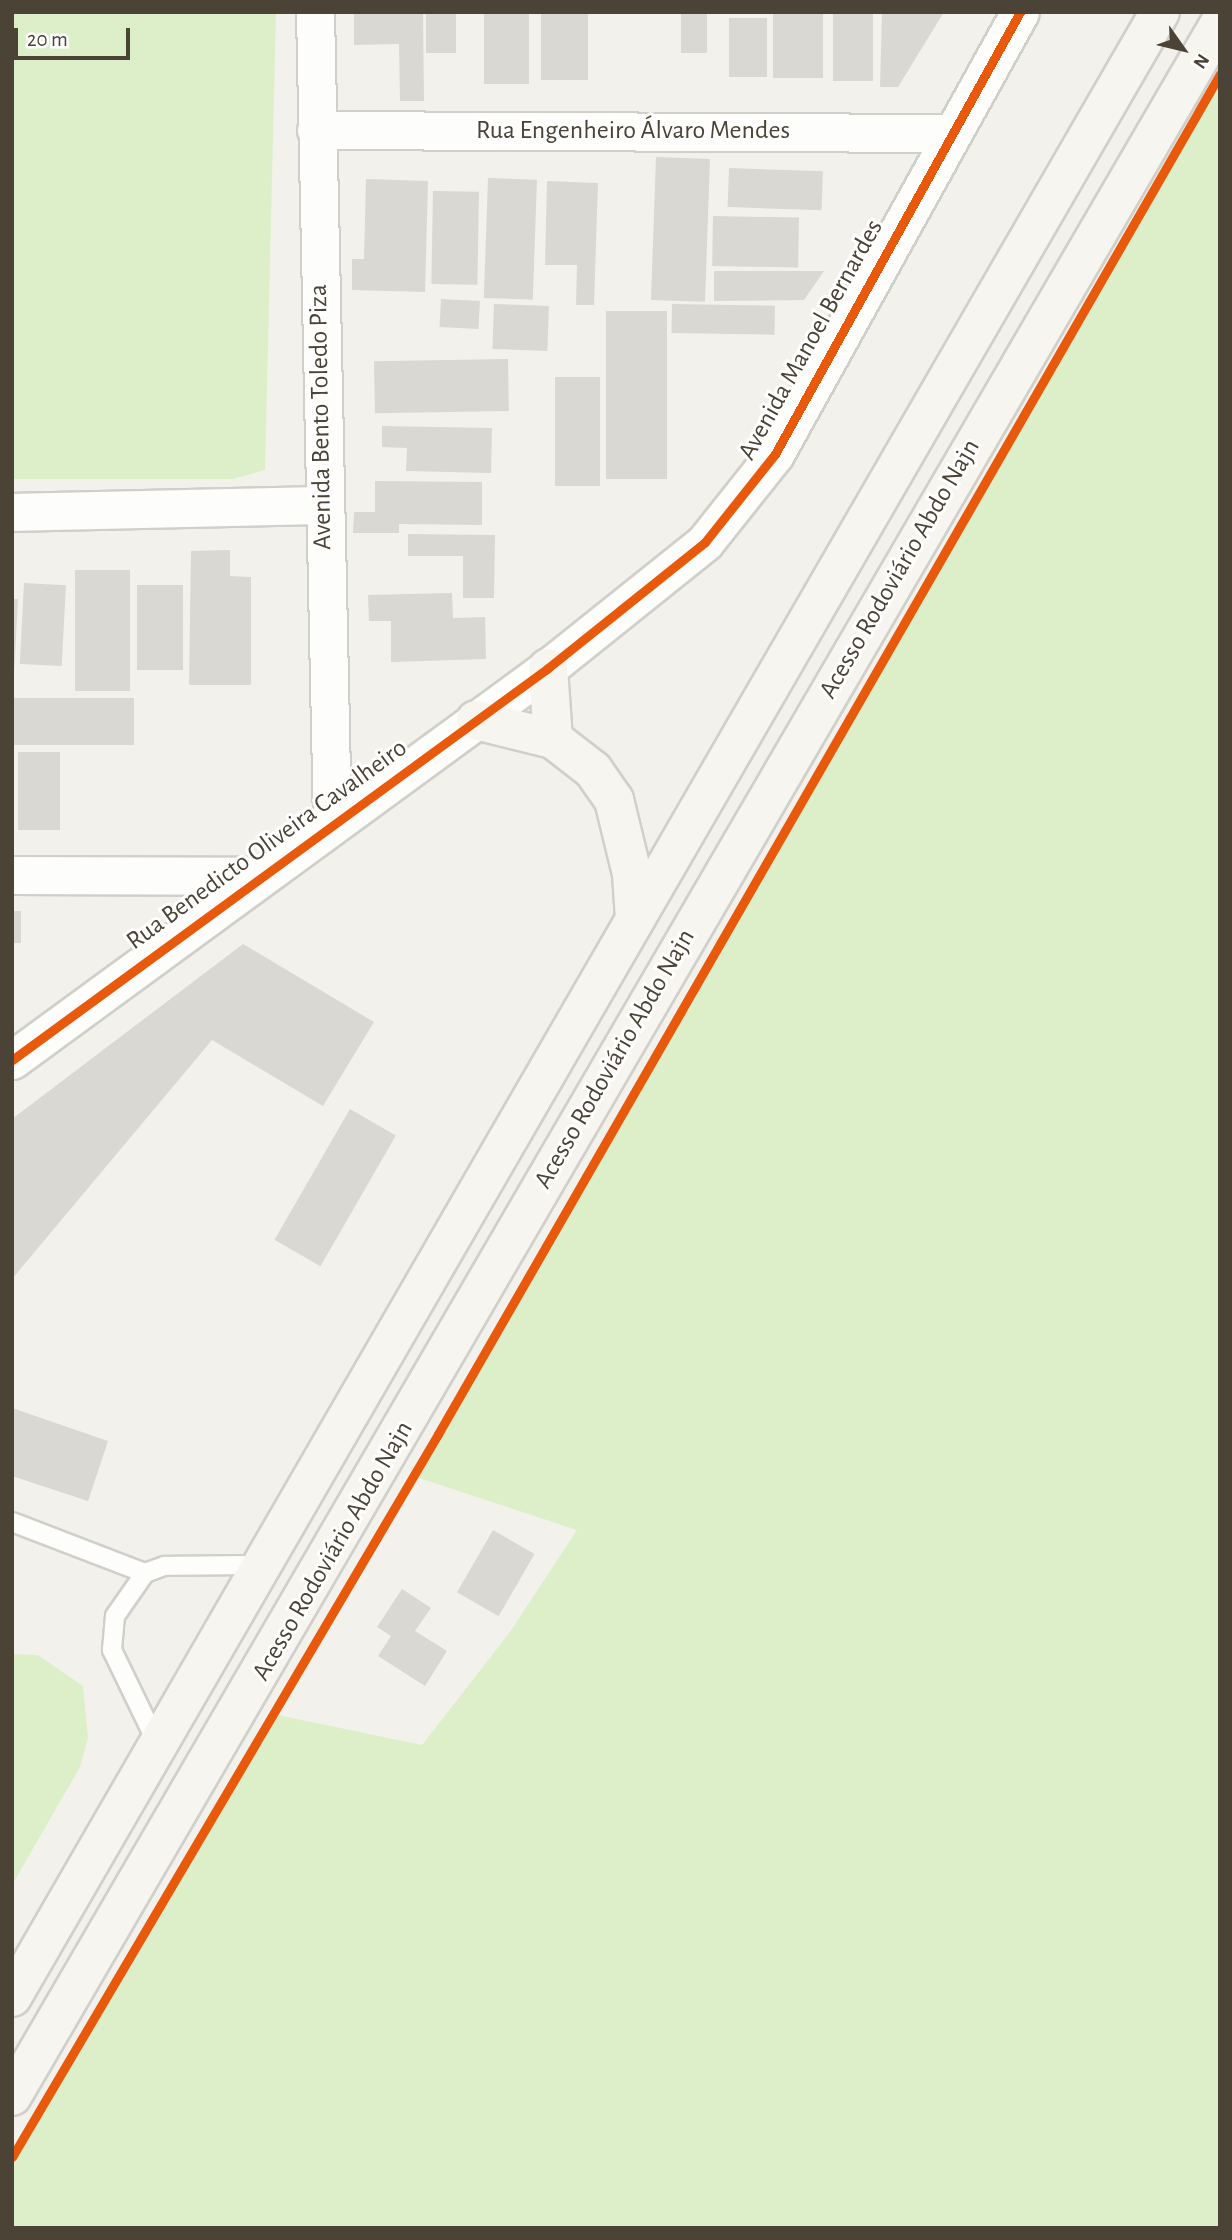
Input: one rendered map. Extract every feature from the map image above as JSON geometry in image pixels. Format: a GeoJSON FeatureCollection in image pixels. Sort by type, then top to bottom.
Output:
{"type":"FeatureCollection","features":[{"type":"Feature","properties":{"kind":"main road","name":"Acesso Rodoviário Abdo Najn"},"geometry":{"type":"LineString","coordinates":[[12,1997],[265,1565],[1160,12]]}},
{"type":"Feature","properties":{"kind":"main road","name":"Acesso Rodoviário Abdo Najn"},"geometry":{"type":"LineString","coordinates":[[12,2096],[1220,23]]}},
{"type":"Feature","properties":{"kind":"main road"},"geometry":{"type":"LineString","coordinates":[[548,668],[553,739]]}},
{"type":"Feature","properties":{"kind":"main road"},"geometry":{"type":"LineString","coordinates":[[476,720],[553,739],[593,770],[614,800],[632,874],[635,919]]}},
{"type":"Feature","properties":{"kind":"street","name":"Avenida Bento Toledo Piza"},"geometry":{"type":"LineString","coordinates":[[315,12],[323,505],[332,822]]}},
{"type":"Feature","properties":{"kind":"street","name":"Avenida Manoel Bernardes"},"geometry":{"type":"LineString","coordinates":[[548,668],[705,542],[747,497],[1020,12]]}},
{"type":"Feature","properties":{"kind":"street","name":"Rua Engenheiro Álvaro Mendes"},"geometry":{"type":"LineString","coordinates":[[316,130],[950,133]]}},
{"type":"Feature","properties":{"kind":"street"},"geometry":{"type":"LineString","coordinates":[[12,512],[323,505]]}},
{"type":"Feature","properties":{"kind":"street","name":"Rua Benedicto Oliveira Cavalheiro"},"geometry":{"type":"LineString","coordinates":[[12,1060],[256,876],[548,668]]}},
{"type":"Feature","properties":{"kind":"street"},"geometry":{"type":"LineString","coordinates":[[12,875],[256,876]]}},
{"type":"Feature","properties":{"kind":"lane"},"geometry":{"type":"LineString","coordinates":[[12,1522],[145,1573]]}},
{"type":"Feature","properties":{"kind":"lane"},"geometry":{"type":"LineString","coordinates":[[158,1745],[112,1650],[115,1616],[145,1573],[164,1566],[265,1565]]}},
{"type":"Feature","properties":{"kind":"green space"},"geometry":{"type":"Polygon","coordinates":[[[12,12],[276,12],[265,470],[233,479],[12,479],[12,12]]]}},
{"type":"Feature","properties":{"kind":"green space"},"geometry":{"type":"Polygon","coordinates":[[[1220,74],[1220,2228],[12,2228],[12,2157],[273,1714],[422,1745],[510,1632],[577,1530],[413,1476],[1220,74]]]}},
{"type":"Feature","properties":{"kind":"green space"},"geometry":{"type":"Polygon","coordinates":[[[12,1654],[38,1655],[83,1686],[88,1738],[80,1767],[12,1885],[12,1654]]]}},
{"type":"Feature","properties":{"kind":"building"},"geometry":{"type":"Polygon","coordinates":[[[354,12],[423,12],[424,101],[400,101],[399,44],[354,45],[354,12]]]}},
{"type":"Feature","properties":{"kind":"building"},"geometry":{"type":"Polygon","coordinates":[[[426,12],[456,12],[456,53],[426,53],[426,12]]]}},
{"type":"Feature","properties":{"kind":"building"},"geometry":{"type":"Polygon","coordinates":[[[484,12],[529,12],[529,84],[484,84],[484,12]]]}},
{"type":"Feature","properties":{"kind":"building"},"geometry":{"type":"Polygon","coordinates":[[[541,12],[588,12],[588,80],[541,80],[541,12]]]}},
{"type":"Feature","properties":{"kind":"building"},"geometry":{"type":"Polygon","coordinates":[[[681,12],[707,12],[707,53],[681,53],[681,12]]]}},
{"type":"Feature","properties":{"kind":"building"},"geometry":{"type":"Polygon","coordinates":[[[773,12],[823,12],[823,78],[773,78],[773,12]]]}},
{"type":"Feature","properties":{"kind":"building"},"geometry":{"type":"Polygon","coordinates":[[[833,12],[873,12],[873,81],[833,81],[833,12]]]}},
{"type":"Feature","properties":{"kind":"building"},"geometry":{"type":"Polygon","coordinates":[[[882,12],[944,12],[898,87],[880,87],[882,12]]]}},
{"type":"Feature","properties":{"kind":"building"},"geometry":{"type":"Polygon","coordinates":[[[729,18],[767,18],[767,77],[729,77],[729,18]]]}},
{"type":"Feature","properties":{"kind":"building"},"geometry":{"type":"Polygon","coordinates":[[[656,157],[710,159],[705,302],[651,300],[656,157]]]}},
{"type":"Feature","properties":{"kind":"building"},"geometry":{"type":"Polygon","coordinates":[[[729,168],[823,171],[822,210],[728,207],[729,168]]]}},
{"type":"Feature","properties":{"kind":"building"},"geometry":{"type":"Polygon","coordinates":[[[488,178],[537,180],[533,300],[484,298],[488,178]]]}},
{"type":"Feature","properties":{"kind":"building"},"geometry":{"type":"Polygon","coordinates":[[[366,179],[428,181],[425,292],[352,290],[352,259],[364,259],[366,179]]]}},
{"type":"Feature","properties":{"kind":"building"},"geometry":{"type":"Polygon","coordinates":[[[547,181],[598,183],[594,305],[576,305],[577,265],[545,265],[547,181]]]}},
{"type":"Feature","properties":{"kind":"building"},"geometry":{"type":"Polygon","coordinates":[[[433,191],[479,192],[477,285],[431,284],[433,191]]]}},
{"type":"Feature","properties":{"kind":"building"},"geometry":{"type":"Polygon","coordinates":[[[713,216],[799,218],[798,267],[712,266],[713,216]]]}},
{"type":"Feature","properties":{"kind":"building"},"geometry":{"type":"Polygon","coordinates":[[[714,271],[824,271],[804,300],[714,301],[714,271]]]}},
{"type":"Feature","properties":{"kind":"building"},"geometry":{"type":"Polygon","coordinates":[[[441,299],[480,301],[478,329],[440,327],[441,299]]]}},
{"type":"Feature","properties":{"kind":"building"},"geometry":{"type":"Polygon","coordinates":[[[494,304],[549,306],[547,351],[492,349],[494,304]]]}},
{"type":"Feature","properties":{"kind":"building"},"geometry":{"type":"Polygon","coordinates":[[[672,304],[775,306],[774,335],[671,333],[672,304]]]}},
{"type":"Feature","properties":{"kind":"building"},"geometry":{"type":"Polygon","coordinates":[[[606,311],[667,311],[667,479],[606,479],[606,311]]]}},
{"type":"Feature","properties":{"kind":"building"},"geometry":{"type":"Polygon","coordinates":[[[508,359],[509,411],[375,413],[374,361],[508,359]]]}},
{"type":"Feature","properties":{"kind":"building"},"geometry":{"type":"Polygon","coordinates":[[[555,377],[600,377],[600,486],[555,486],[555,377]]]}},
{"type":"Feature","properties":{"kind":"building"},"geometry":{"type":"Polygon","coordinates":[[[382,426],[492,428],[491,473],[406,471],[407,448],[382,447],[382,426]]]}},
{"type":"Feature","properties":{"kind":"building"},"geometry":{"type":"Polygon","coordinates":[[[375,481],[482,482],[482,525],[399,524],[399,533],[353,533],[354,512],[375,512],[375,481]]]}},
{"type":"Feature","properties":{"kind":"building"},"geometry":{"type":"Polygon","coordinates":[[[408,534],[495,535],[494,598],[463,598],[463,556],[408,556],[408,534]]]}},
{"type":"Feature","properties":{"kind":"building"},"geometry":{"type":"Polygon","coordinates":[[[230,550],[230,576],[251,577],[251,685],[189,685],[191,551],[230,550]]]}},
{"type":"Feature","properties":{"kind":"building"},"geometry":{"type":"Polygon","coordinates":[[[75,570],[130,570],[130,691],[75,691],[75,570]]]}},
{"type":"Feature","properties":{"kind":"building"},"geometry":{"type":"Polygon","coordinates":[[[24,583],[66,585],[62,666],[20,664],[24,583]]]}},
{"type":"Feature","properties":{"kind":"building"},"geometry":{"type":"Polygon","coordinates":[[[137,585],[183,585],[183,670],[137,670],[137,585]]]}},
{"type":"Feature","properties":{"kind":"building"},"geometry":{"type":"Polygon","coordinates":[[[452,593],[453,618],[485,617],[486,659],[391,662],[391,621],[369,621],[368,595],[452,593]]]}},
{"type":"Feature","properties":{"kind":"building"},"geometry":{"type":"Polygon","coordinates":[[[12,599],[18,599],[14,675],[12,675],[12,599]]]}},
{"type":"Feature","properties":{"kind":"building"},"geometry":{"type":"Polygon","coordinates":[[[12,698],[134,698],[134,745],[12,745],[12,698]]]}},
{"type":"Feature","properties":{"kind":"building"},"geometry":{"type":"Polygon","coordinates":[[[18,752],[60,752],[60,830],[18,830],[18,752]]]}},
{"type":"Feature","properties":{"kind":"building"},"geometry":{"type":"Polygon","coordinates":[[[12,911],[21,911],[21,943],[12,943],[12,911]]]}},
{"type":"Feature","properties":{"kind":"building"},"geometry":{"type":"Polygon","coordinates":[[[243,944],[374,1022],[323,1106],[212,1040],[12,1279],[12,1119],[243,944]]]}},
{"type":"Feature","properties":{"kind":"building"},"geometry":{"type":"Polygon","coordinates":[[[350,1109],[396,1136],[320,1266],[274,1240],[350,1109]]]}},
{"type":"Feature","properties":{"kind":"building"},"geometry":{"type":"Polygon","coordinates":[[[12,1408],[108,1441],[88,1501],[12,1476],[12,1408]]]}},
{"type":"Feature","properties":{"kind":"building"},"geometry":{"type":"Polygon","coordinates":[[[493,1530],[535,1554],[499,1616],[457,1592],[493,1530]]]}},
{"type":"Feature","properties":{"kind":"building"},"geometry":{"type":"Polygon","coordinates":[[[402,1589],[431,1608],[415,1631],[447,1651],[425,1686],[378,1656],[391,1636],[377,1627],[402,1589]]]}},
{"type":"Feature","properties":{"kind":"cycle path"},"geometry":{"type":"LineString","coordinates":[[12,1060],[548,668],[705,542],[775,454],[1020,12]]}},
{"type":"Feature","properties":{"kind":"cycle path"},"geometry":{"type":"LineString","coordinates":[[12,2157],[438,1434],[1220,74]]}}]}
